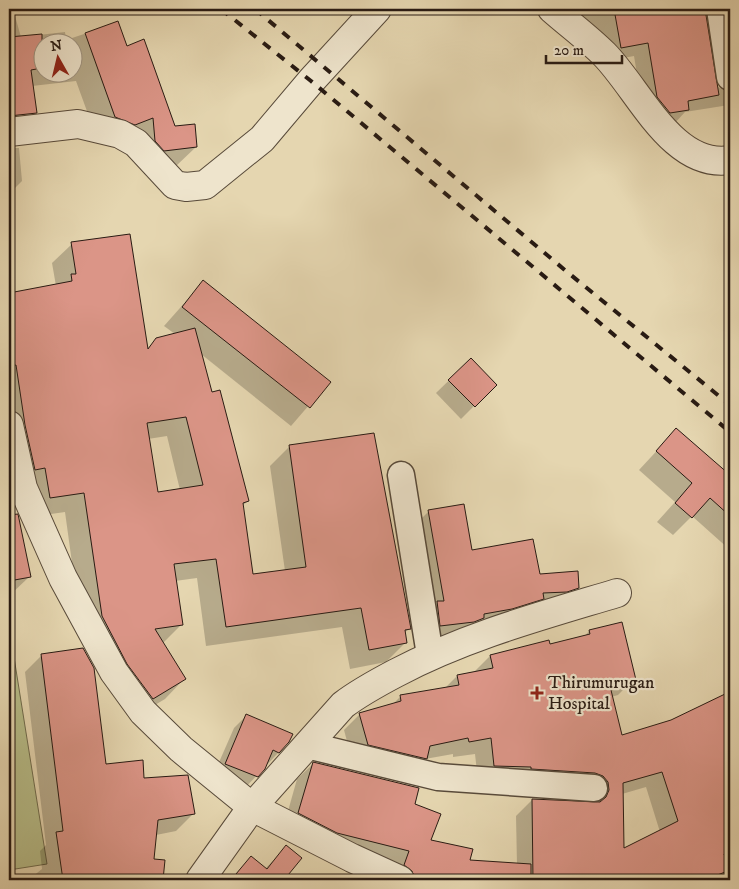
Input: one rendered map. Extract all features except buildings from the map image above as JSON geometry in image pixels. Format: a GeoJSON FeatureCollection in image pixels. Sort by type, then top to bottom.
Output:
{"type":"FeatureCollection","features":[{"type":"Feature","properties":{"kind":"street"},"geometry":{"type":"LineString","coordinates":[[9,132],[78,124],[120,134],[136,143],[175,185],[186,187],[205,185],[262,139],[311,81],[378,9]]}},
{"type":"Feature","properties":{"kind":"street"},"geometry":{"type":"LineString","coordinates":[[552,9],[605,55],[642,100],[658,125],[678,144],[698,157],[730,160]]}},
{"type":"Feature","properties":{"kind":"street"},"geometry":{"type":"LineString","coordinates":[[720,9],[730,77]]}},
{"type":"Feature","properties":{"kind":"street"},"geometry":{"type":"LineString","coordinates":[[9,425],[16,489],[114,672],[143,712],[182,749],[252,807],[352,858],[400,880]]}},
{"type":"Feature","properties":{"kind":"street"},"geometry":{"type":"LineString","coordinates":[[401,475],[430,655]]}},
{"type":"Feature","properties":{"kind":"street"},"geometry":{"type":"LineString","coordinates":[[200,880],[252,807],[344,705],[358,694],[430,655],[471,638],[617,593]]}},
{"type":"Feature","properties":{"kind":"street"},"geometry":{"type":"LineString","coordinates":[[307,745],[438,776],[594,788]]}},
{"type":"Feature","properties":{"kind":"green space"},"geometry":{"type":"Polygon","coordinates":[[[9,626],[47,864],[9,870],[9,626]]]}},
{"type":"Feature","properties":{"kind":"railway"},"geometry":{"type":"LineString","coordinates":[[221,9],[311,81],[730,432]]}},
{"type":"Feature","properties":{"kind":"railway"},"geometry":{"type":"LineString","coordinates":[[255,9],[566,271],[730,405]]}},
{"type":"Feature","properties":{"kind":"place","name":"Thirumurugan Hospital"},"geometry":{"type":"Point","coordinates":[537,693]}}]}
